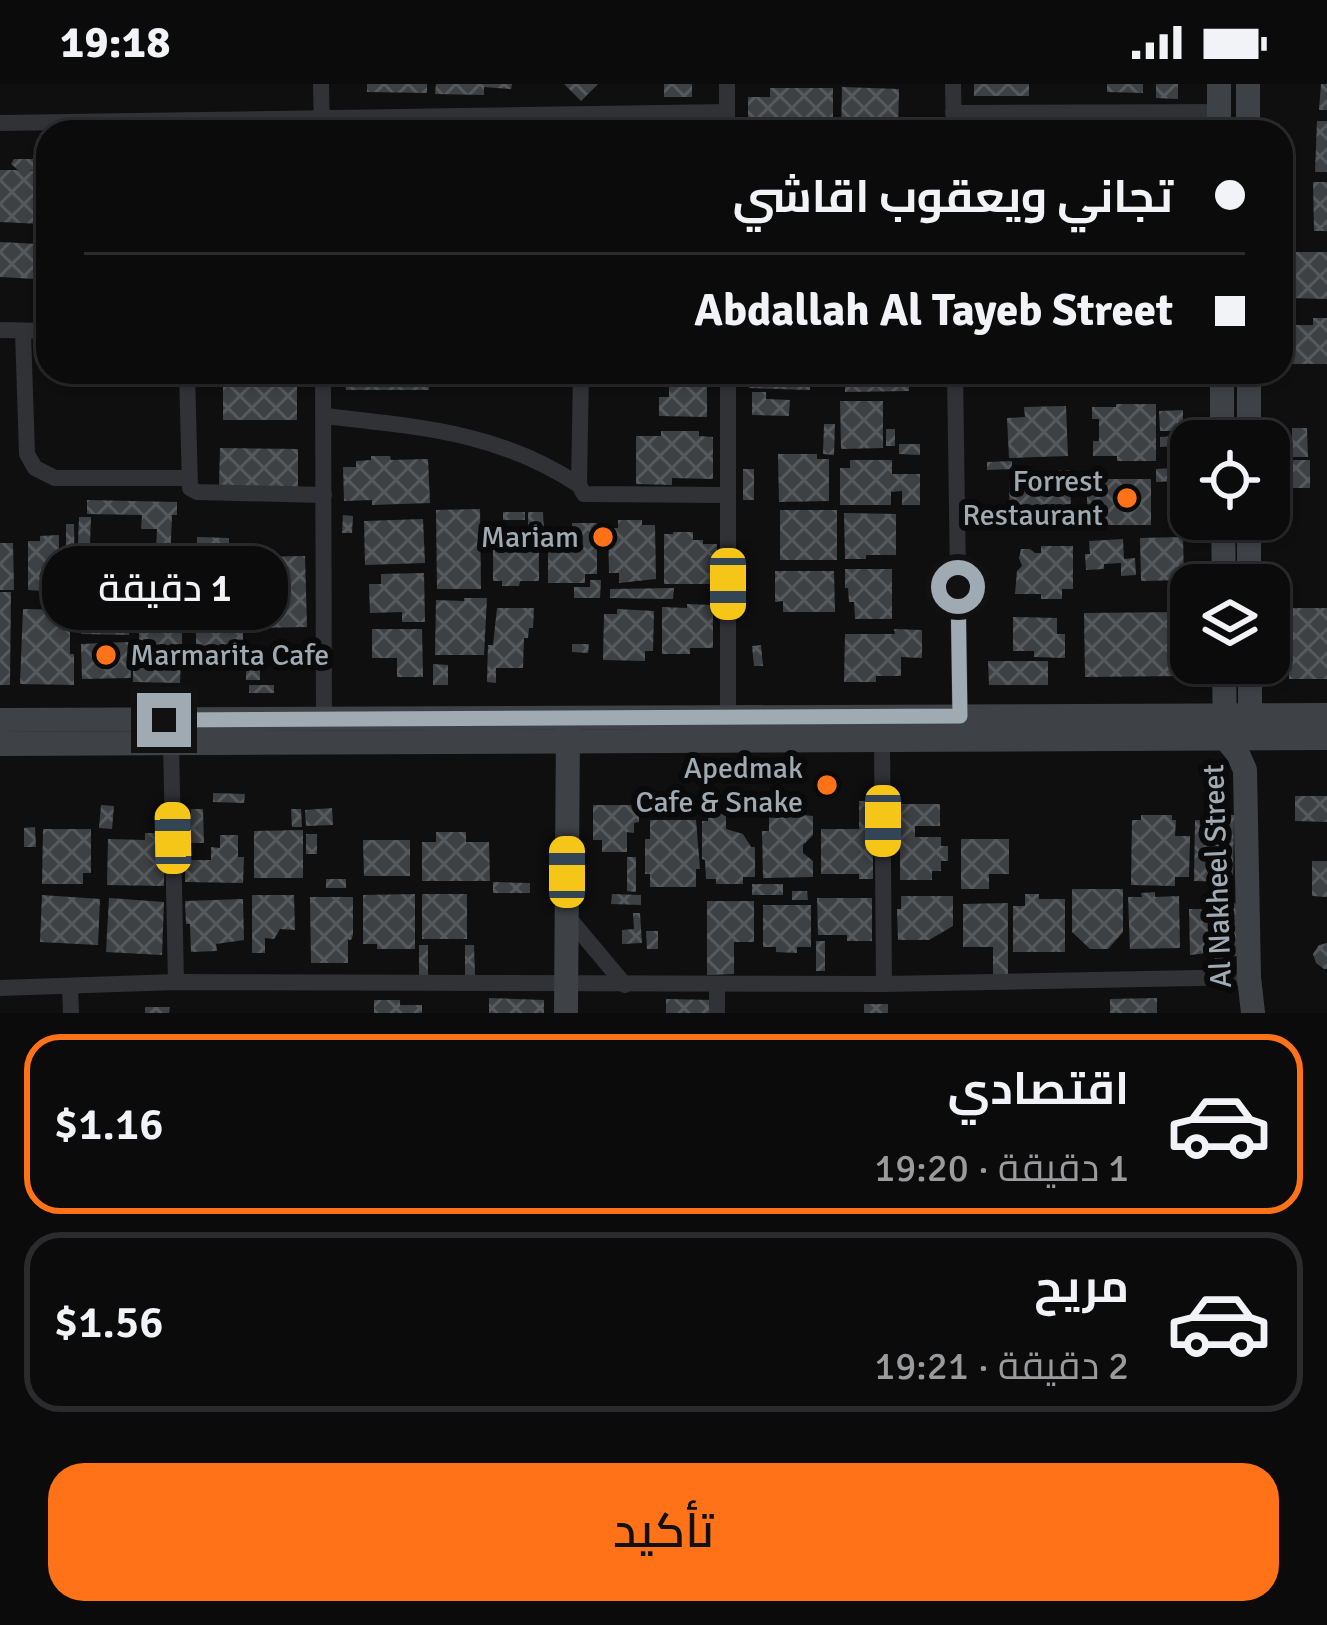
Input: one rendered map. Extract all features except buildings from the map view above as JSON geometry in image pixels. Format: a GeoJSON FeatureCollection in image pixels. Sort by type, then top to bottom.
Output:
{"type":"FeatureCollection","features":[{"type":"Feature","properties":{"kind":"main road"},"geometry":{"type":"LineString","coordinates":[[1219,84],[1219,120]]}},
{"type":"Feature","properties":{"kind":"main road"},"geometry":{"type":"LineString","coordinates":[[1248,84],[1248,120]]}},
{"type":"Feature","properties":{"kind":"main road"},"geometry":{"type":"LineString","coordinates":[[1222,384],[1222,420]]}},
{"type":"Feature","properties":{"kind":"main road"},"geometry":{"type":"LineString","coordinates":[[1249,384],[1249,420]]}},
{"type":"Feature","properties":{"kind":"main road"},"geometry":{"type":"LineString","coordinates":[[1228,684],[1238,732]]}},
{"type":"Feature","properties":{"kind":"main road"},"geometry":{"type":"LineString","coordinates":[[1238,732],[1246,684]]}},
{"type":"Feature","properties":{"kind":"main road"},"geometry":{"type":"LineString","coordinates":[[0,720],[324,719],[882,740],[1238,732],[1327,715]]}},
{"type":"Feature","properties":{"kind":"main road"},"geometry":{"type":"LineString","coordinates":[[0,744],[568,729],[728,718],[960,716],[1327,738]]}},
{"type":"Feature","properties":{"kind":"main road"},"geometry":{"type":"LineString","coordinates":[[566,1013],[568,729]]}},
{"type":"Feature","properties":{"kind":"main road","name":"Al Nakheel Street"},"geometry":{"type":"LineString","coordinates":[[1238,732],[1245,770],[1253,1013]]}},
{"type":"Feature","properties":{"kind":"street"},"geometry":{"type":"LineString","coordinates":[[321,84],[322,120]]}},
{"type":"Feature","properties":{"kind":"street"},"geometry":{"type":"LineString","coordinates":[[728,84],[728,120]]}},
{"type":"Feature","properties":{"kind":"street"},"geometry":{"type":"LineString","coordinates":[[953,84],[953,120]]}},
{"type":"Feature","properties":{"kind":"street"},"geometry":{"type":"LineString","coordinates":[[496,120],[728,112]]}},
{"type":"Feature","properties":{"kind":"street"},"geometry":{"type":"LineString","coordinates":[[0,123],[36,123]]}},
{"type":"Feature","properties":{"kind":"street"},"geometry":{"type":"LineString","coordinates":[[0,330],[36,331]]}},
{"type":"Feature","properties":{"kind":"street"},"geometry":{"type":"LineString","coordinates":[[23,331],[27,454],[35,468],[55,478],[188,478]]}},
{"type":"Feature","properties":{"kind":"street"},"geometry":{"type":"LineString","coordinates":[[187,384],[190,488],[197,492],[324,495]]}},
{"type":"Feature","properties":{"kind":"street"},"geometry":{"type":"LineString","coordinates":[[323,384],[324,719]]}},
{"type":"Feature","properties":{"kind":"street"},"geometry":{"type":"LineString","coordinates":[[579,485],[581,384]]}},
{"type":"Feature","properties":{"kind":"street"},"geometry":{"type":"LineString","coordinates":[[728,384],[728,718]]}},
{"type":"Feature","properties":{"kind":"street"},"geometry":{"type":"LineString","coordinates":[[955,384],[960,716]]}},
{"type":"Feature","properties":{"kind":"street"},"geometry":{"type":"LineString","coordinates":[[324,416],[433,428],[491,441],[551,467],[579,485],[584,494],[728,495]]}},
{"type":"Feature","properties":{"kind":"street"},"geometry":{"type":"LineString","coordinates":[[882,740],[884,984]]}},
{"type":"Feature","properties":{"kind":"street"},"geometry":{"type":"LineString","coordinates":[[171,743],[176,982]]}},
{"type":"Feature","properties":{"kind":"street"},"geometry":{"type":"LineString","coordinates":[[567,916],[625,985]]}},
{"type":"Feature","properties":{"kind":"street"},"geometry":{"type":"LineString","coordinates":[[0,988],[176,982],[884,984],[1249,976]]}},
{"type":"Feature","properties":{"kind":"street"},"geometry":{"type":"LineString","coordinates":[[717,984],[717,1013]]}},
{"type":"Feature","properties":{"kind":"street"},"geometry":{"type":"LineString","coordinates":[[70,987],[71,1013]]}},
{"type":"Feature","properties":{"kind":"place","name":"Forrest Restaurant"},"geometry":{"type":"Point","coordinates":[1127,498]}},
{"type":"Feature","properties":{"kind":"place","name":"Mariam"},"geometry":{"type":"Point","coordinates":[603,537]}},
{"type":"Feature","properties":{"kind":"place","name":"Marmarita Cafe"},"geometry":{"type":"Point","coordinates":[106,655]}},
{"type":"Feature","properties":{"kind":"place","name":"Apedmak Cafe & Snake"},"geometry":{"type":"Point","coordinates":[827,785]}},
{"type":"Feature","properties":{"kind":"route"},"geometry":{"type":"LineString","coordinates":[[164,720],[960,716],[958,587]]}}]}
